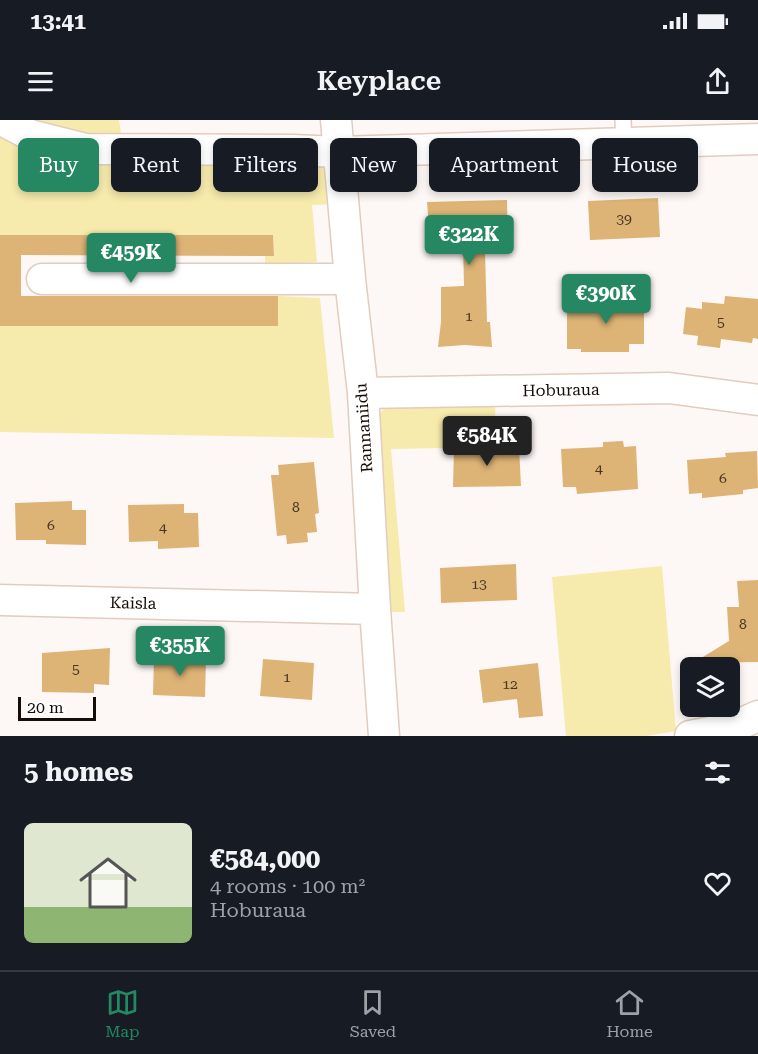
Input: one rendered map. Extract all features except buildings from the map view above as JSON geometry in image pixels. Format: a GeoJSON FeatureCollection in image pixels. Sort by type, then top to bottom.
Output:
{"type":"FeatureCollection","features":[{"type":"Feature","properties":{"kind":"street"},"geometry":{"type":"LineString","coordinates":[[2,120],[30,135],[86,149],[330,152]]}},
{"type":"Feature","properties":{"kind":"street","name":"Rannaniidu"},"geometry":{"type":"LineString","coordinates":[[336,120],[338,138]]}},
{"type":"Feature","properties":{"kind":"street"},"geometry":{"type":"LineString","coordinates":[[417,147],[623,132],[758,139]]}},
{"type":"Feature","properties":{"kind":"street","name":"Rannaniidu"},"geometry":{"type":"LineString","coordinates":[[342,192],[363,393],[384,736]]}},
{"type":"Feature","properties":{"kind":"street"},"geometry":{"type":"LineString","coordinates":[[42,279],[350,279]]}},
{"type":"Feature","properties":{"kind":"street","name":"Hoburaua"},"geometry":{"type":"LineString","coordinates":[[363,393],[669,388],[758,400]]}},
{"type":"Feature","properties":{"kind":"street","name":"Kaisla"},"geometry":{"type":"LineString","coordinates":[[0,600],[375,609]]}},
{"type":"Feature","properties":{"kind":"street"},"geometry":{"type":"LineString","coordinates":[[690,736],[731,728],[758,716]]}},
{"type":"Feature","properties":{"kind":"shaded area"},"geometry":{"type":"Polygon","coordinates":[[[24,120],[119,120],[122,138],[80,138],[24,120]]]}},
{"type":"Feature","properties":{"kind":"shaded area"},"geometry":{"type":"Polygon","coordinates":[[[0,129],[91,138],[18,138],[18,192],[99,192],[99,139],[111,140],[111,192],[201,192],[201,149],[213,150],[213,192],[318,192],[318,166],[330,172],[330,192],[333,192],[334,204],[312,205],[317,262],[295,263],[295,270],[265,271],[265,256],[274,255],[273,235],[0,235],[0,129]]]}},
{"type":"Feature","properties":{"kind":"shaded area"},"geometry":{"type":"Polygon","coordinates":[[[278,296],[320,298],[334,438],[0,432],[0,326],[278,296]]]}},
{"type":"Feature","properties":{"kind":"shaded area"},"geometry":{"type":"Polygon","coordinates":[[[495,400],[496,447],[391,449],[405,612],[387,612],[374,420],[389,403],[495,400]]]}},
{"type":"Feature","properties":{"kind":"shaded area"},"geometry":{"type":"Polygon","coordinates":[[[662,566],[676,731],[646,736],[566,736],[552,577],[662,566]]]}}]}
